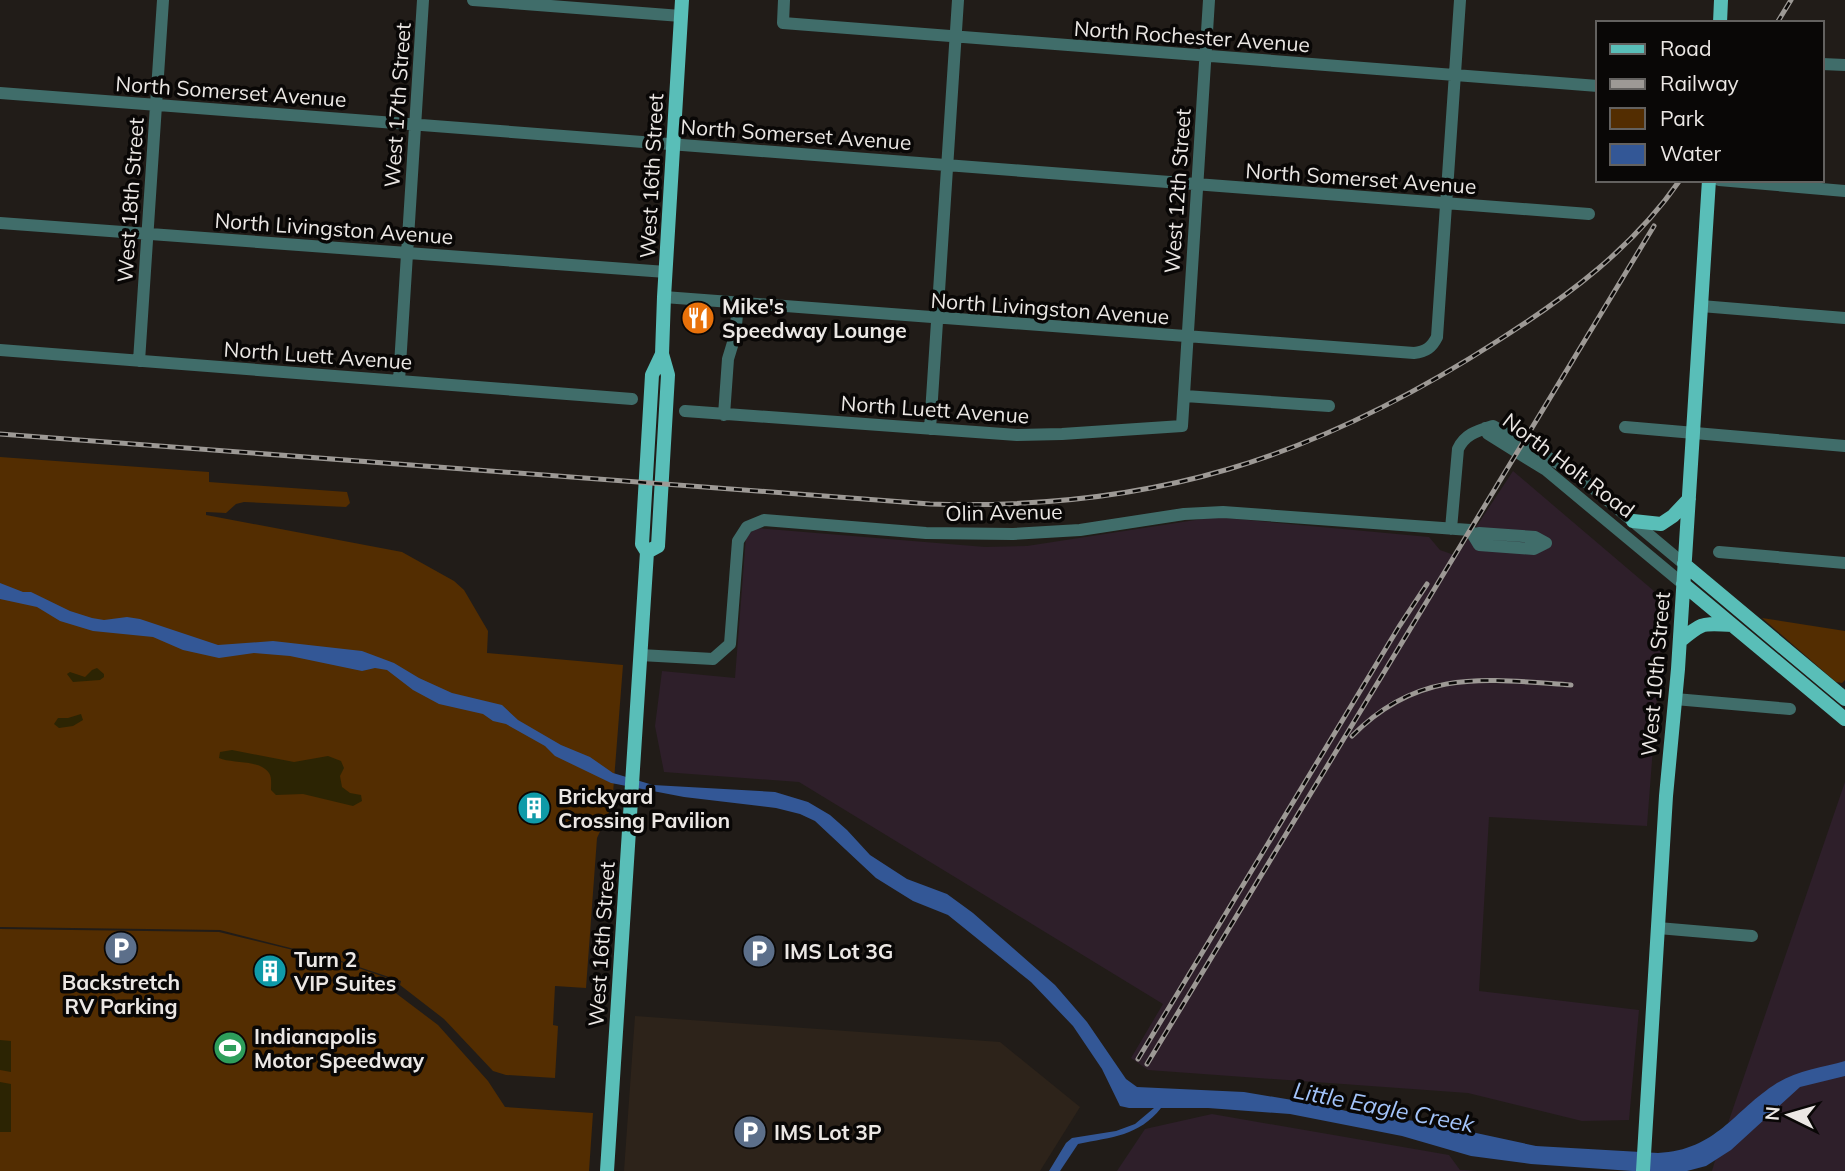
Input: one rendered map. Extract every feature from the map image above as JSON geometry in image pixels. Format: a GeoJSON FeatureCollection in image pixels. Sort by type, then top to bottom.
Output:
{"type":"FeatureCollection","features":[{"type":"Feature","properties":{"kind":"main road","name":"West 16th Street"},"geometry":{"type":"LineString","coordinates":[[607,1171],[647,552],[642,544],[650,400],[652,375],[662,354],[682,0]]}},
{"type":"Feature","properties":{"kind":"main road"},"geometry":{"type":"LineString","coordinates":[[1720,21],[1721,0]]}},
{"type":"Feature","properties":{"kind":"main road","name":"West 10th Street"},"geometry":{"type":"LineString","coordinates":[[1643,1171],[1709,182]]}},
{"type":"Feature","properties":{"kind":"main road"},"geometry":{"type":"LineString","coordinates":[[1633,521],[1661,524],[1674,516],[1689,499]]}},
{"type":"Feature","properties":{"kind":"main road","name":"North Holt Road"},"geometry":{"type":"LineString","coordinates":[[1684,564],[1845,699]]}},
{"type":"Feature","properties":{"kind":"main road","name":"North Holt Road"},"geometry":{"type":"LineString","coordinates":[[1683,584],[1845,719]]}},
{"type":"Feature","properties":{"kind":"main road"},"geometry":{"type":"LineString","coordinates":[[1680,641],[1702,624],[1733,625]]}},
{"type":"Feature","properties":{"kind":"street","name":"West 18th Street"},"geometry":{"type":"LineString","coordinates":[[139,361],[163,0]]}},
{"type":"Feature","properties":{"kind":"street","name":"West 17th Street"},"geometry":{"type":"LineString","coordinates":[[399,380],[423,0]]}},
{"type":"Feature","properties":{"kind":"street"},"geometry":{"type":"LineString","coordinates":[[473,0],[681,16]]}},
{"type":"Feature","properties":{"kind":"street","name":"North Rochester Avenue"},"geometry":{"type":"LineString","coordinates":[[784,0],[783,23],[1596,86]]}},
{"type":"Feature","properties":{"kind":"street"},"geometry":{"type":"LineString","coordinates":[[930,429],[958,0]]}},
{"type":"Feature","properties":{"kind":"street","name":"West 12th Street"},"geometry":{"type":"LineString","coordinates":[[1182,426],[1209,0]]}},
{"type":"Feature","properties":{"kind":"street"},"geometry":{"type":"LineString","coordinates":[[1447,204],[1460,0]]}},
{"type":"Feature","properties":{"kind":"street"},"geometry":{"type":"LineString","coordinates":[[1824,64],[1845,65]]}},
{"type":"Feature","properties":{"kind":"street","name":"North Somerset Avenue"},"geometry":{"type":"LineString","coordinates":[[0,93],[1589,214]]}},
{"type":"Feature","properties":{"kind":"street"},"geometry":{"type":"LineString","coordinates":[[1750,182],[1845,191]]}},
{"type":"Feature","properties":{"kind":"street","name":"North Livingston Avenue"},"geometry":{"type":"LineString","coordinates":[[664,297],[1187,338],[1423,352],[1431,347],[1437,337],[1447,204]]}},
{"type":"Feature","properties":{"kind":"street","name":"North Livingston Avenue"},"geometry":{"type":"LineString","coordinates":[[0,223],[666,272]]}},
{"type":"Feature","properties":{"kind":"street"},"geometry":{"type":"LineString","coordinates":[[724,415],[728,359],[735,336],[738,304]]}},
{"type":"Feature","properties":{"kind":"street"},"geometry":{"type":"LineString","coordinates":[[1701,306],[1845,318]]}},
{"type":"Feature","properties":{"kind":"street","name":"North Luett Avenue"},"geometry":{"type":"LineString","coordinates":[[0,350],[632,399]]}},
{"type":"Feature","properties":{"kind":"street"},"geometry":{"type":"LineString","coordinates":[[1185,396],[1329,406]]}},
{"type":"Feature","properties":{"kind":"street","name":"North Luett Avenue"},"geometry":{"type":"LineString","coordinates":[[685,411],[1046,435],[1182,426]]}},
{"type":"Feature","properties":{"kind":"street","name":"North Holt Road"},"geometry":{"type":"LineString","coordinates":[[1683,584],[1546,470],[1488,434],[1485,428],[1493,426],[1574,473],[1684,564]]}},
{"type":"Feature","properties":{"kind":"street"},"geometry":{"type":"LineString","coordinates":[[1625,427],[1845,446]]}},
{"type":"Feature","properties":{"kind":"street"},"geometry":{"type":"LineString","coordinates":[[1451,529],[1458,449],[1467,437],[1485,428]]}},
{"type":"Feature","properties":{"kind":"street","name":"Olin Avenue"},"geometry":{"type":"LineString","coordinates":[[640,655],[713,659],[730,644],[738,541],[747,527],[758,521],[926,533],[1013,534],[1080,530],[1211,512],[1470,530],[1475,538]]}},
{"type":"Feature","properties":{"kind":"street"},"geometry":{"type":"LineString","coordinates":[[1719,552],[1845,563]]}},
{"type":"Feature","properties":{"kind":"street"},"geometry":{"type":"LineString","coordinates":[[1675,699],[1790,709]]}},
{"type":"Feature","properties":{"kind":"street"},"geometry":{"type":"LineString","coordinates":[[1658,928],[1752,936]]}},
{"type":"Feature","properties":{"kind":"shaded area"},"geometry":{"type":"Polygon","coordinates":[[[1513,471],[1654,591],[1664,604],[1647,826],[1489,817],[1479,991],[1639,1010],[1629,1120],[1582,1121],[1468,1093],[1148,1070],[1131,1058],[1163,1004],[799,782],[664,772],[655,726],[662,671],[735,678],[746,536],[757,528],[985,547],[1027,546],[1215,517],[1429,537],[1440,550],[1457,556],[1513,471]]]}},
{"type":"Feature","properties":{"kind":"shaded area"},"geometry":{"type":"Polygon","coordinates":[[[1845,782],[1845,1171],[1712,1171],[1714,1164],[1845,782]]]}},
{"type":"Feature","properties":{"kind":"shaded area"},"geometry":{"type":"Polygon","coordinates":[[[635,1016],[1000,1042],[1080,1107],[1040,1171],[624,1171],[635,1016]]]}},
{"type":"Feature","properties":{"kind":"shaded area"},"geometry":{"type":"Polygon","coordinates":[[[1212,1114],[1449,1155],[1460,1170],[1478,1171],[1117,1171],[1145,1129],[1212,1114]]]}},
{"type":"Feature","properties":{"kind":"green space"},"geometry":{"type":"Polygon","coordinates":[[[0,457],[209,472],[209,482],[347,492],[350,503],[346,507],[244,502],[236,504],[226,513],[206,512],[206,515],[402,552],[454,581],[464,590],[488,631],[487,653],[623,665],[612,806],[597,838],[586,988],[555,986],[553,1025],[558,1026],[555,1078],[506,1075],[493,1071],[444,1019],[400,985],[401,981],[338,960],[220,930],[0,927],[0,457]]]}},
{"type":"Feature","properties":{"kind":"green space"},"geometry":{"type":"Polygon","coordinates":[[[1762,618],[1845,631],[1845,680],[1842,683],[1836,682],[1762,618]]]}},
{"type":"Feature","properties":{"kind":"green space","name":"Indianapolis Motor Speedway"},"geometry":{"type":"Polygon","coordinates":[[[0,929],[219,932],[338,961],[390,979],[389,988],[438,1025],[488,1081],[505,1107],[593,1113],[589,1171],[0,1171],[0,929]]]}},
{"type":"Feature","properties":{"kind":"sand"},"geometry":{"type":"Polygon","coordinates":[[[97,668],[104,674],[100,680],[73,682],[67,674],[70,672],[85,677],[97,668]]]}},
{"type":"Feature","properties":{"kind":"sand"},"geometry":{"type":"Polygon","coordinates":[[[81,714],[83,720],[73,726],[59,728],[54,724],[58,718],[81,714]]]}},
{"type":"Feature","properties":{"kind":"sand"},"geometry":{"type":"Polygon","coordinates":[[[232,750],[294,762],[328,756],[341,761],[344,768],[340,776],[342,787],[350,793],[361,795],[362,801],[353,806],[303,794],[276,795],[271,790],[271,777],[265,769],[219,758],[220,752],[232,750]]]}},
{"type":"Feature","properties":{"kind":"sand"},"geometry":{"type":"Polygon","coordinates":[[[0,1040],[11,1041],[11,1072],[0,1070],[0,1040]]]}},
{"type":"Feature","properties":{"kind":"sand"},"geometry":{"type":"Polygon","coordinates":[[[0,1082],[11,1084],[11,1132],[0,1132],[0,1082]]]}},
{"type":"Feature","properties":{"kind":"water","name":"Little Eagle Creek"},"geometry":{"type":"Polygon","coordinates":[[[0,583],[23,592],[31,592],[70,611],[92,618],[140,619],[218,645],[273,641],[362,651],[394,663],[452,693],[502,705],[518,720],[561,745],[590,757],[613,773],[653,785],[775,792],[808,802],[830,815],[870,855],[907,879],[947,894],[973,913],[1055,985],[1087,1022],[1126,1079],[1137,1087],[1244,1092],[1368,1116],[1425,1122],[1536,1146],[1658,1153],[1695,1145],[1710,1137],[1762,1094],[1793,1075],[1845,1061],[1845,1076],[1800,1087],[1731,1150],[1706,1166],[1687,1171],[1632,1171],[1531,1164],[1471,1156],[1402,1136],[1290,1114],[1208,1108],[1161,1108],[1134,1130],[1078,1144],[1060,1171],[1049,1171],[1072,1138],[1116,1131],[1135,1124],[1154,1108],[1120,1106],[1102,1069],[1073,1026],[1031,982],[948,915],[913,901],[876,878],[815,821],[776,808],[684,797],[611,783],[555,756],[545,746],[506,724],[493,721],[483,714],[439,704],[413,690],[387,670],[375,668],[362,671],[290,656],[254,653],[219,658],[183,650],[153,637],[93,631],[60,621],[37,607],[0,599],[0,583]]]}},
{"type":"Feature","properties":{"kind":"railway"},"geometry":{"type":"LineString","coordinates":[[1778,21],[1791,0]]}},
{"type":"Feature","properties":{"kind":"railway"},"geometry":{"type":"LineString","coordinates":[[0,434],[930,504],[1010,504],[1086,498],[1158,487],[1228,469],[1296,446],[1363,417],[1430,382],[1525,323],[1598,269],[1642,228],[1679,182]]}},
{"type":"Feature","properties":{"kind":"railway"},"geometry":{"type":"LineString","coordinates":[[1147,1064],[1654,226]]}},
{"type":"Feature","properties":{"kind":"railway"},"geometry":{"type":"LineString","coordinates":[[1138,1059],[1427,584]]}},
{"type":"Feature","properties":{"kind":"railway"},"geometry":{"type":"LineString","coordinates":[[1352,736],[1377,714],[1402,698],[1428,688],[1481,681],[1571,685]]}},
{"type":"Feature","properties":{"kind":"place","name":"Mike's Speedway Lounge"},"geometry":{"type":"Point","coordinates":[698,318]}},
{"type":"Feature","properties":{"kind":"place","name":"Brickyard Crossing Pavilion"},"geometry":{"type":"Point","coordinates":[534,808]}},
{"type":"Feature","properties":{"kind":"place","name":"Backstretch RV Parking"},"geometry":{"type":"Point","coordinates":[121,948]}},
{"type":"Feature","properties":{"kind":"place","name":"IMS Lot 3G"},"geometry":{"type":"Point","coordinates":[759,951]}},
{"type":"Feature","properties":{"kind":"place","name":"Turn 2 VIP Suites"},"geometry":{"type":"Point","coordinates":[270,971]}},
{"type":"Feature","properties":{"kind":"place","name":"Indianapolis Motor Speedway"},"geometry":{"type":"Point","coordinates":[230,1048]}},
{"type":"Feature","properties":{"kind":"place","name":"IMS Lot 3P"},"geometry":{"type":"Point","coordinates":[750,1132]}}]}
